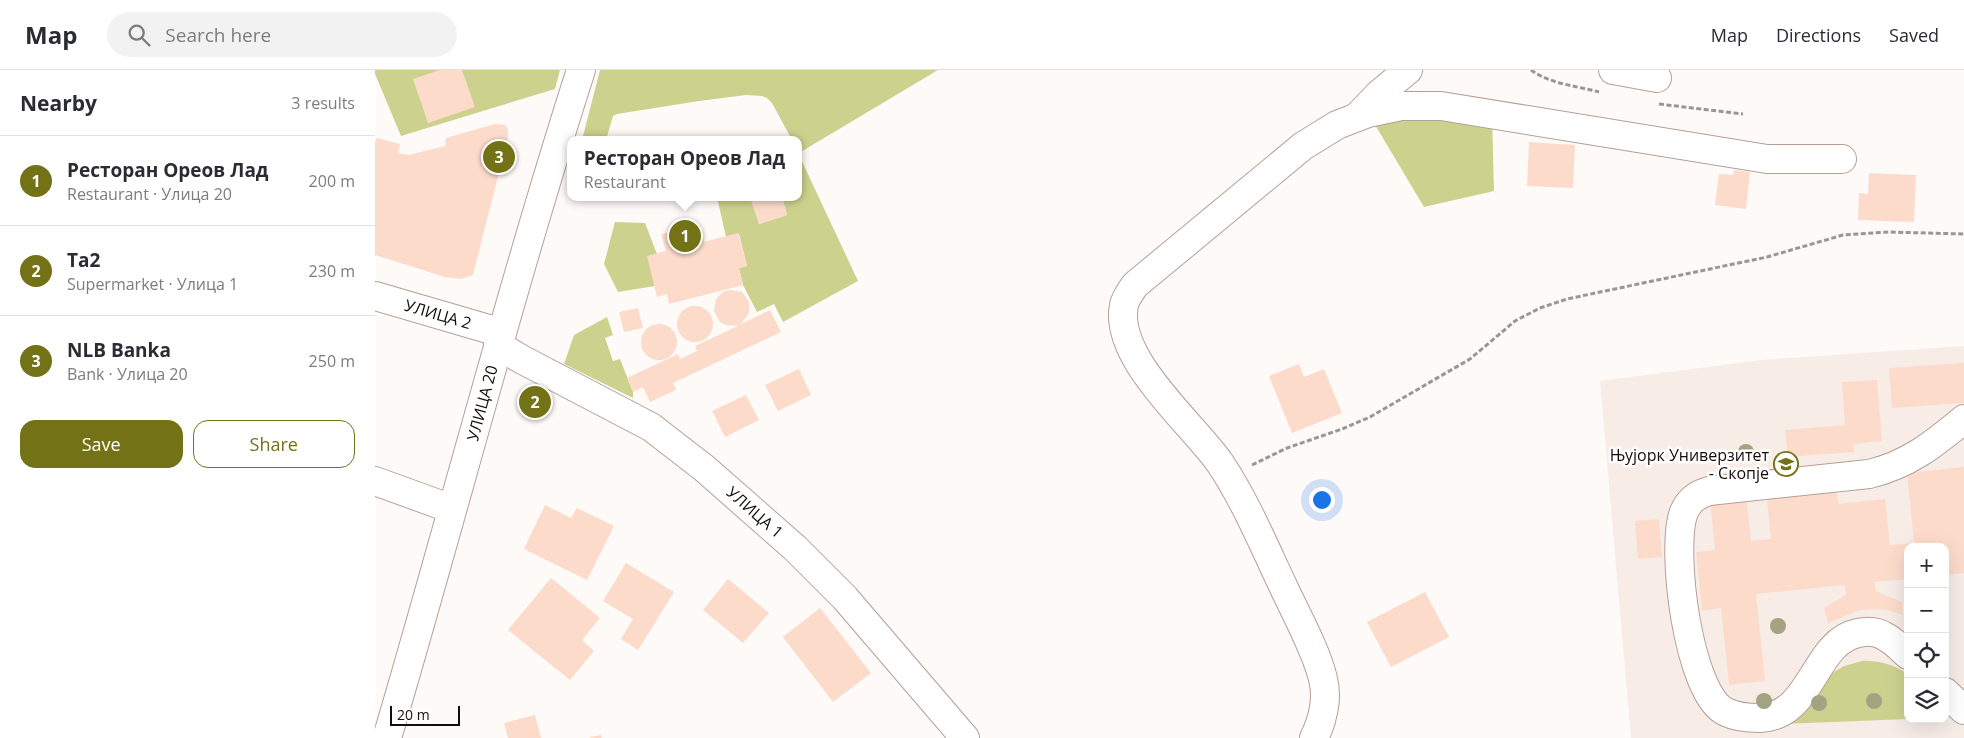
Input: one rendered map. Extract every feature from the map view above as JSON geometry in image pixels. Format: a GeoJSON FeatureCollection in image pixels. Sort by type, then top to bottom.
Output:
{"type":"FeatureCollection","features":[{"type":"Feature","properties":{"kind":"street","name":"УЛИЦА 20"},"geometry":{"type":"LineString","coordinates":[[387,738],[500,339],[581,70]]}},
{"type":"Feature","properties":{"kind":"street"},"geometry":{"type":"LineString","coordinates":[[1356,118],[1379,94],[1408,70]]}},
{"type":"Feature","properties":{"kind":"street"},"geometry":{"type":"LineString","coordinates":[[1613,70],[1657,78]]}},
{"type":"Feature","properties":{"kind":"street"},"geometry":{"type":"LineString","coordinates":[[1314,738],[1325,703],[1324,679],[1293,607],[1231,480],[1219,462],[1180,417],[1145,370],[1128,339],[1123,325],[1124,306],[1135,284],[1296,152],[1337,125],[1401,106],[1441,106],[1767,159],[1842,159]]}},
{"type":"Feature","properties":{"kind":"street","name":"УЛИЦА 2"},"geometry":{"type":"LineString","coordinates":[[375,296],[500,339]]}},
{"type":"Feature","properties":{"kind":"street","name":"УЛИЦА 1"},"geometry":{"type":"LineString","coordinates":[[500,339],[528,363],[651,427],[704,468],[795,548],[845,598],[965,738]]}},
{"type":"Feature","properties":{"kind":"street"},"geometry":{"type":"LineString","coordinates":[[1904,652],[1885,636],[1877,633],[1863,632],[1847,636],[1835,645],[1807,686],[1793,704],[1783,712],[1775,716],[1751,718],[1723,711],[1715,703],[1703,683],[1694,661],[1689,640],[1680,555],[1682,519],[1687,506],[1694,497],[1709,491],[1869,474],[1891,469],[1910,460],[1964,419]]}},
{"type":"Feature","properties":{"kind":"street"},"geometry":{"type":"LineString","coordinates":[[375,481],[453,510]]}},
{"type":"Feature","properties":{"kind":"street"},"geometry":{"type":"LineString","coordinates":[[1949,696],[1964,710]]}},
{"type":"Feature","properties":{"kind":"path"},"geometry":{"type":"LineString","coordinates":[[1231,480],[1265,457],[1342,429],[1404,399],[1470,360],[1515,321],[1540,308],[1567,300],[1767,257],[1843,235],[1889,232],[1964,234]]}},
{"type":"Feature","properties":{"kind":"shaded area","name":"Њујорк Универзитет - Скопје"},"geometry":{"type":"Polygon","coordinates":[[[1964,346],[1964,738],[1631,738],[1600,381],[1761,360],[1964,346]]]}},
{"type":"Feature","properties":{"kind":"green space"},"geometry":{"type":"Polygon","coordinates":[[[375,70],[560,70],[555,89],[401,136],[375,70]]]}},
{"type":"Feature","properties":{"kind":"green space"},"geometry":{"type":"Polygon","coordinates":[[[600,70],[938,70],[802,151],[802,136],[790,136],[772,103],[762,96],[746,95],[617,114],[613,116],[607,136],[583,136],[600,70]]]}},
{"type":"Feature","properties":{"kind":"green space"},"geometry":{"type":"Polygon","coordinates":[[[1368,113],[1492,114],[1494,191],[1424,207],[1368,113]]]}},
{"type":"Feature","properties":{"kind":"green space"},"geometry":{"type":"Polygon","coordinates":[[[802,161],[858,281],[783,322],[774,304],[757,312],[743,285],[739,268],[747,266],[739,234],[726,237],[718,201],[753,201],[759,224],[787,215],[783,201],[802,201],[802,161]]]}},
{"type":"Feature","properties":{"kind":"green space"},"geometry":{"type":"Polygon","coordinates":[[[615,222],[645,223],[657,254],[655,286],[618,292],[604,264],[615,222]]]}},
{"type":"Feature","properties":{"kind":"green space"},"geometry":{"type":"Polygon","coordinates":[[[607,317],[613,335],[605,338],[613,361],[620,359],[633,392],[633,398],[564,364],[574,335],[607,317]]]}},
{"type":"Feature","properties":{"kind":"green space"},"geometry":{"type":"Polygon","coordinates":[[[1862,661],[1874,661],[1904,672],[1904,719],[1783,724],[1834,672],[1844,666],[1862,661]]]}},
{"type":"Feature","properties":{"kind":"building"},"geometry":{"type":"Polygon","coordinates":[[[440,70],[462,70],[475,107],[428,123],[413,79],[440,70]]]}},
{"type":"Feature","properties":{"kind":"building"},"geometry":{"type":"Polygon","coordinates":[[[495,124],[505,125],[508,130],[508,137],[473,275],[461,279],[445,277],[375,255],[375,142],[377,138],[400,144],[398,153],[409,155],[445,146],[446,138],[495,124]]]}},
{"type":"Feature","properties":{"kind":"building"},"geometry":{"type":"Polygon","coordinates":[[[1529,142],[1575,145],[1573,188],[1527,186],[1529,142]]]}},
{"type":"Feature","properties":{"kind":"building"},"geometry":{"type":"Polygon","coordinates":[[[1734,170],[1750,172],[1746,209],[1715,205],[1719,174],[1733,175],[1734,170]]]}},
{"type":"Feature","properties":{"kind":"building"},"geometry":{"type":"Polygon","coordinates":[[[1869,173],[1916,175],[1914,222],[1858,220],[1859,193],[1868,194],[1869,173]]]}},
{"type":"Feature","properties":{"kind":"building"},"geometry":{"type":"Polygon","coordinates":[[[751,201],[783,201],[787,215],[759,224],[751,201]]]}},
{"type":"Feature","properties":{"kind":"building"},"geometry":{"type":"Polygon","coordinates":[[[700,225],[704,242],[738,233],[747,266],[739,268],[743,285],[669,304],[667,294],[657,297],[647,256],[666,251],[661,234],[700,225]]]}},
{"type":"Feature","properties":{"kind":"building"},"geometry":{"type":"Polygon","coordinates":[[[724,291],[742,292],[749,302],[749,313],[741,324],[770,310],[781,332],[673,383],[676,390],[650,402],[643,387],[633,392],[627,378],[678,354],[680,359],[697,351],[695,346],[738,326],[725,325],[720,322],[714,311],[716,299],[724,291]]]}},
{"type":"Feature","properties":{"kind":"building"},"geometry":{"type":"Polygon","coordinates":[[[695,306],[702,307],[708,311],[712,317],[712,331],[708,337],[702,341],[695,342],[688,341],[682,337],[678,331],[677,324],[678,317],[682,311],[688,307],[695,306]]]}},
{"type":"Feature","properties":{"kind":"building"},"geometry":{"type":"Polygon","coordinates":[[[638,308],[643,328],[624,332],[619,312],[638,308]]]}},
{"type":"Feature","properties":{"kind":"building"},"geometry":{"type":"Polygon","coordinates":[[[659,324],[666,325],[672,329],[676,335],[676,349],[672,355],[666,359],[659,360],[652,359],[646,355],[642,349],[641,342],[642,335],[646,329],[652,325],[659,324]]]}},
{"type":"Feature","properties":{"kind":"building"},"geometry":{"type":"Polygon","coordinates":[[[1964,363],[1964,403],[1892,408],[1889,368],[1964,363]]]}},
{"type":"Feature","properties":{"kind":"building"},"geometry":{"type":"Polygon","coordinates":[[[1299,364],[1304,377],[1324,369],[1342,413],[1292,433],[1269,376],[1299,364]]]}},
{"type":"Feature","properties":{"kind":"building"},"geometry":{"type":"Polygon","coordinates":[[[799,369],[811,395],[778,411],[765,385],[799,369]]]}},
{"type":"Feature","properties":{"kind":"building"},"geometry":{"type":"Polygon","coordinates":[[[1877,380],[1882,441],[1853,444],[1854,452],[1788,457],[1785,430],[1845,425],[1842,382],[1877,380]]]}},
{"type":"Feature","properties":{"kind":"building"},"geometry":{"type":"Polygon","coordinates":[[[746,395],[759,420],[725,437],[712,411],[746,395]]]}},
{"type":"Feature","properties":{"kind":"building"},"geometry":{"type":"Polygon","coordinates":[[[1964,467],[1964,573],[1949,575],[1949,543],[1914,543],[1907,473],[1964,467]]]}},
{"type":"Feature","properties":{"kind":"building"},"geometry":{"type":"Polygon","coordinates":[[[1836,482],[1838,504],[1885,499],[1890,545],[1904,544],[1904,579],[1874,582],[1876,591],[1902,602],[1903,615],[1887,610],[1871,609],[1857,611],[1828,623],[1824,608],[1846,595],[1845,585],[1756,594],[1765,681],[1729,685],[1721,608],[1702,611],[1696,552],[1715,550],[1710,498],[1746,494],[1751,541],[1771,539],[1766,490],[1836,482]]]}},
{"type":"Feature","properties":{"kind":"building"},"geometry":{"type":"Polygon","coordinates":[[[545,505],[571,518],[577,508],[614,526],[587,580],[524,549],[545,505]]]}},
{"type":"Feature","properties":{"kind":"building"},"geometry":{"type":"Polygon","coordinates":[[[1659,519],[1662,557],[1638,559],[1635,521],[1659,519]]]}},
{"type":"Feature","properties":{"kind":"building"},"geometry":{"type":"Polygon","coordinates":[[[626,563],[674,592],[638,650],[621,639],[633,619],[603,601],[626,563]]]}},
{"type":"Feature","properties":{"kind":"building"},"geometry":{"type":"Polygon","coordinates":[[[551,578],[600,618],[582,640],[594,651],[570,680],[508,630],[551,578]]]}},
{"type":"Feature","properties":{"kind":"building"},"geometry":{"type":"Polygon","coordinates":[[[728,579],[769,613],[743,643],[703,610],[728,579]]]}},
{"type":"Feature","properties":{"kind":"building"},"geometry":{"type":"Polygon","coordinates":[[[1425,592],[1449,637],[1391,667],[1367,622],[1425,592]]]}},
{"type":"Feature","properties":{"kind":"building"},"geometry":{"type":"Polygon","coordinates":[[[820,608],[871,673],[833,702],[783,637],[820,608]]]}},
{"type":"Feature","properties":{"kind":"building"},"geometry":{"type":"Polygon","coordinates":[[[535,715],[541,738],[508,738],[504,723],[535,715]]]}},
{"type":"Feature","properties":{"kind":"building"},"geometry":{"type":"Polygon","coordinates":[[[601,735],[602,738],[590,738],[590,737],[601,735]]]}},
{"type":"Feature","properties":{"kind":"place","name":"NLB Banka"},"geometry":{"type":"Point","coordinates":[499,157]}},
{"type":"Feature","properties":{"kind":"place","name":"Ресторан Ореов Лад"},"geometry":{"type":"Point","coordinates":[685,236]}},
{"type":"Feature","properties":{"kind":"place","name":"Ta2"},"geometry":{"type":"Point","coordinates":[535,402]}},
{"type":"Feature","properties":{"kind":"place","name":"Њујорк Универзитет - Скопје"},"geometry":{"type":"Point","coordinates":[1786,464]}}]}
